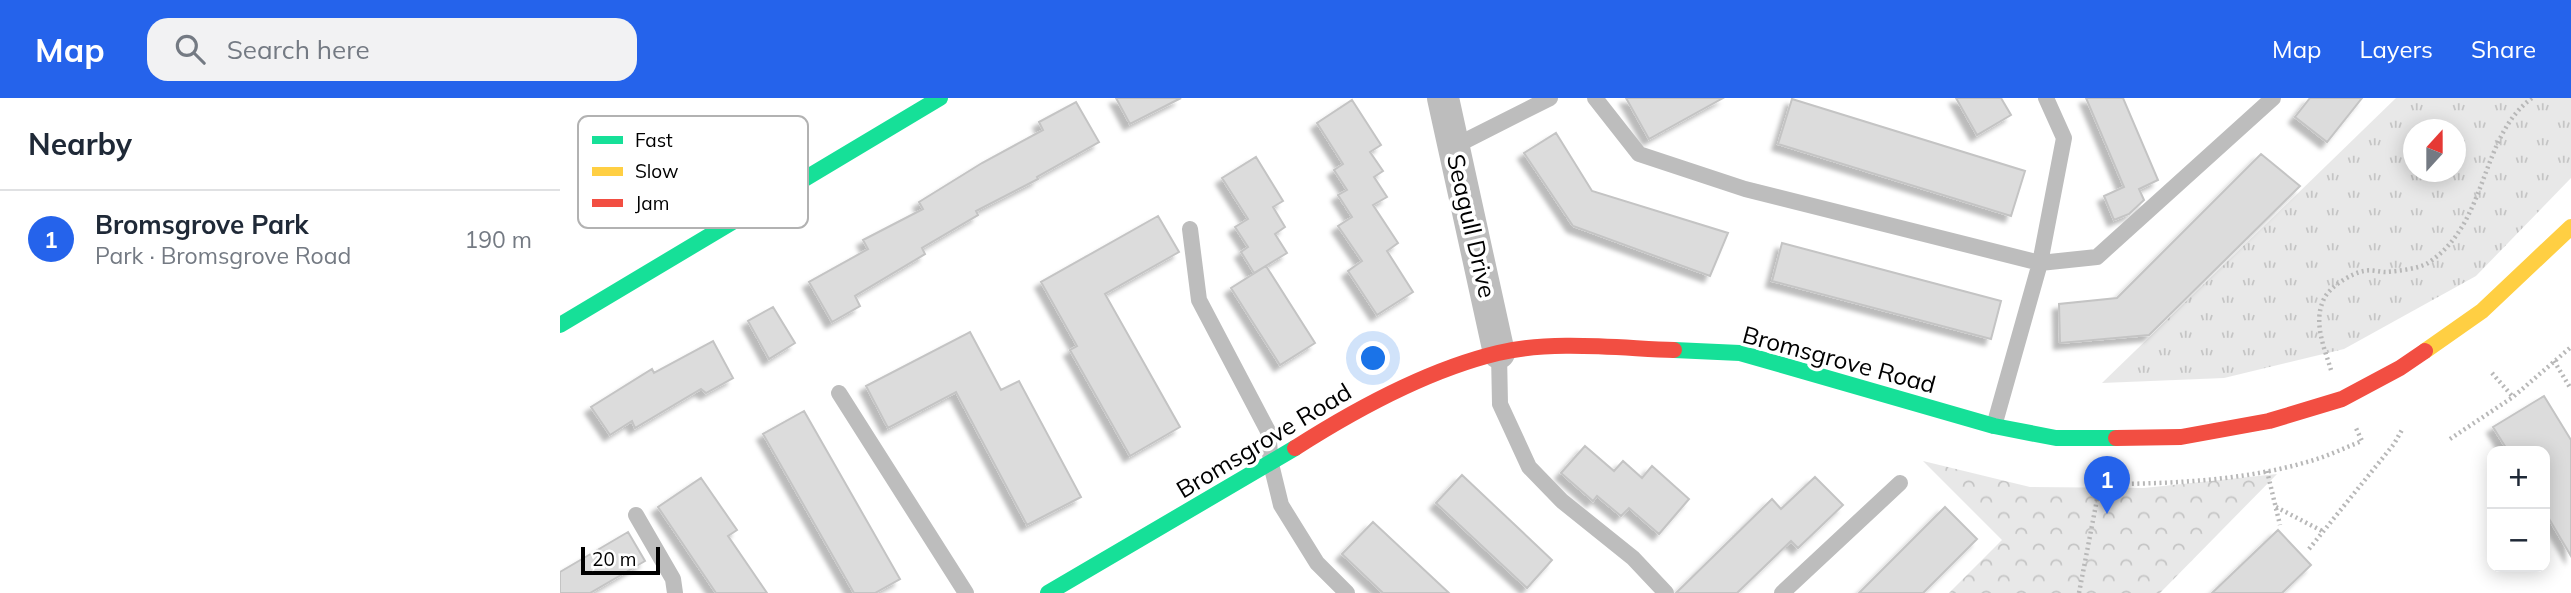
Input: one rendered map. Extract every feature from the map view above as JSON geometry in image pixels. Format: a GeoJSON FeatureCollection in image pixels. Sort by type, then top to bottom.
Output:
{"type":"FeatureCollection","features":[{"type":"Feature","properties":{"kind":"street"},"geometry":{"type":"LineString","coordinates":[[808,177],[940,98]]}},
{"type":"Feature","properties":{"kind":"street","name":"Seagull Drive"},"geometry":{"type":"LineString","coordinates":[[1443,98],[1499,353]]}},
{"type":"Feature","properties":{"kind":"street","name":"Bromsgrove Road"},"geometry":{"type":"LineString","coordinates":[[1048,593],[1270,464],[1347,415],[1446,370],[1499,353],[1565,346],[1740,353],[1994,426],[2056,438],[2182,437],[2269,421],[2342,399],[2400,368],[2482,310],[2571,227]]}},
{"type":"Feature","properties":{"kind":"street"},"geometry":{"type":"LineString","coordinates":[[560,325],[722,228]]}},
{"type":"Feature","properties":{"kind":"lane"},"geometry":{"type":"LineString","coordinates":[[1453,147],[1550,98]]}},
{"type":"Feature","properties":{"kind":"lane"},"geometry":{"type":"LineString","coordinates":[[1595,98],[1639,154],[1745,188],[2040,263],[2097,257],[2273,98]]}},
{"type":"Feature","properties":{"kind":"lane"},"geometry":{"type":"LineString","coordinates":[[1994,426],[2040,263],[2064,138],[2046,98]]}},
{"type":"Feature","properties":{"kind":"lane"},"geometry":{"type":"LineString","coordinates":[[1190,229],[1199,300],[1268,431],[1270,464],[1281,505],[1317,563],[1348,593]]}},
{"type":"Feature","properties":{"kind":"lane"},"geometry":{"type":"LineString","coordinates":[[1499,353],[1500,404],[1529,467],[1562,501],[1633,558],[1666,593]]}},
{"type":"Feature","properties":{"kind":"lane"},"geometry":{"type":"LineString","coordinates":[[839,393],[966,593]]}},
{"type":"Feature","properties":{"kind":"lane"},"geometry":{"type":"LineString","coordinates":[[1782,593],[1900,483]]}},
{"type":"Feature","properties":{"kind":"lane"},"geometry":{"type":"LineString","coordinates":[[636,515],[673,579],[676,593]]}},
{"type":"Feature","properties":{"kind":"path"},"geometry":{"type":"LineString","coordinates":[[2332,372],[2320,333],[2320,310],[2326,295],[2342,281],[2365,271],[2386,272],[2426,265],[2452,243],[2467,222],[2491,159],[2507,128],[2519,107],[2532,98]]}},
{"type":"Feature","properties":{"kind":"path"},"geometry":{"type":"LineString","coordinates":[[2450,439],[2512,397],[2571,347]]}},
{"type":"Feature","properties":{"kind":"path"},"geometry":{"type":"LineString","coordinates":[[2554,361],[2571,389]]}},
{"type":"Feature","properties":{"kind":"path"},"geometry":{"type":"LineString","coordinates":[[2492,373],[2512,397]]}},
{"type":"Feature","properties":{"kind":"path"},"geometry":{"type":"LineString","coordinates":[[2079,593],[2100,484],[2202,480],[2309,462],[2362,441],[2352,421]]}},
{"type":"Feature","properties":{"kind":"path"},"geometry":{"type":"LineString","coordinates":[[2309,549],[2394,444],[2403,428]]}},
{"type":"Feature","properties":{"kind":"path"},"geometry":{"type":"LineString","coordinates":[[2267,471],[2280,525]]}},
{"type":"Feature","properties":{"kind":"path"},"geometry":{"type":"LineString","coordinates":[[2276,506],[2324,531]]}},
{"type":"Feature","properties":{"kind":"green space"},"geometry":{"type":"Polygon","coordinates":[[[2396,98],[2571,98],[2571,178],[2476,276],[2344,349],[2224,378],[2102,383],[2396,98]]]}},
{"type":"Feature","properties":{"kind":"green space"},"geometry":{"type":"Polygon","coordinates":[[[1923,461],[2030,487],[2144,488],[2277,474],[2160,593],[1949,593],[2002,540],[1923,461]]]}},
{"type":"Feature","properties":{"kind":"building"},"geometry":{"type":"Polygon","coordinates":[[[1116,98],[1181,98],[1130,124],[1116,98]]]}},
{"type":"Feature","properties":{"kind":"building"},"geometry":{"type":"Polygon","coordinates":[[[1626,98],[1723,98],[1649,139],[1626,98]]]}},
{"type":"Feature","properties":{"kind":"building"},"geometry":{"type":"Polygon","coordinates":[[[1956,98],[2001,98],[2011,115],[1977,135],[1956,98]]]}},
{"type":"Feature","properties":{"kind":"building"},"geometry":{"type":"Polygon","coordinates":[[[2086,98],[2123,98],[2158,180],[2139,189],[2144,200],[2129,214],[2114,220],[2104,196],[2124,187],[2086,98]]]}},
{"type":"Feature","properties":{"kind":"building"},"geometry":{"type":"Polygon","coordinates":[[[2310,98],[2362,98],[2327,142],[2295,117],[2310,98]]]}},
{"type":"Feature","properties":{"kind":"building"},"geometry":{"type":"Polygon","coordinates":[[[1792,99],[2025,171],[2011,216],[1778,144],[1792,99]]]}},
{"type":"Feature","properties":{"kind":"building"},"geometry":{"type":"Polygon","coordinates":[[[1352,100],[1381,145],[1370,152],[1383,171],[1374,177],[1387,197],[1373,205],[1398,243],[1387,251],[1413,292],[1377,315],[1348,271],[1362,261],[1338,226],[1352,217],[1338,195],[1347,190],[1334,170],[1343,164],[1317,123],[1352,100]]]}},
{"type":"Feature","properties":{"kind":"building"},"geometry":{"type":"Polygon","coordinates":[[[1076,102],[1099,142],[1037,177],[1038,179],[976,211],[978,215],[922,248],[925,254],[855,296],[860,306],[832,322],[809,282],[868,249],[863,240],[923,209],[919,202],[1043,130],[1039,122],[1076,102]]]}},
{"type":"Feature","properties":{"kind":"building"},"geometry":{"type":"Polygon","coordinates":[[[1556,133],[1592,191],[1728,233],[1710,276],[1573,226],[1524,153],[1556,133]]]}},
{"type":"Feature","properties":{"kind":"building"},"geometry":{"type":"Polygon","coordinates":[[[2261,154],[2300,186],[2149,335],[2060,343],[2059,304],[2117,298],[2261,154]]]}},
{"type":"Feature","properties":{"kind":"building"},"geometry":{"type":"Polygon","coordinates":[[[1256,157],[1283,201],[1273,207],[1285,227],[1275,234],[1287,253],[1254,273],[1241,252],[1248,247],[1235,227],[1248,219],[1222,178],[1256,157]]]}},
{"type":"Feature","properties":{"kind":"building"},"geometry":{"type":"Polygon","coordinates":[[[1158,216],[1179,252],[1105,294],[1180,427],[1130,456],[1070,350],[1077,346],[1041,282],[1158,216]]]}},
{"type":"Feature","properties":{"kind":"building"},"geometry":{"type":"Polygon","coordinates":[[[1782,243],[2001,301],[1991,339],[1772,281],[1782,243]]]}},
{"type":"Feature","properties":{"kind":"building"},"geometry":{"type":"Polygon","coordinates":[[[1266,266],[1315,343],[1280,365],[1231,288],[1266,266]]]}},
{"type":"Feature","properties":{"kind":"building"},"geometry":{"type":"Polygon","coordinates":[[[773,307],[795,343],[769,359],[748,321],[773,307]]]}},
{"type":"Feature","properties":{"kind":"building"},"geometry":{"type":"Polygon","coordinates":[[[970,332],[1001,390],[1019,381],[1081,497],[1027,525],[956,392],[888,428],[866,386],[970,332]]]}},
{"type":"Feature","properties":{"kind":"building"},"geometry":{"type":"Polygon","coordinates":[[[713,341],[733,378],[706,393],[701,389],[635,428],[632,421],[610,435],[591,407],[652,369],[654,373],[713,341]]]}},
{"type":"Feature","properties":{"kind":"building"},"geometry":{"type":"Polygon","coordinates":[[[2544,396],[2571,440],[2571,556],[2550,520],[2550,446],[2505,446],[2493,427],[2544,396]]]}},
{"type":"Feature","properties":{"kind":"building"},"geometry":{"type":"Polygon","coordinates":[[[804,411],[900,579],[875,593],[854,593],[763,434],[804,411]]]}},
{"type":"Feature","properties":{"kind":"building"},"geometry":{"type":"Polygon","coordinates":[[[1585,446],[1614,471],[1623,461],[1642,478],[1652,466],[1689,499],[1659,534],[1629,508],[1621,516],[1597,496],[1593,501],[1561,473],[1585,446]]]}},
{"type":"Feature","properties":{"kind":"building"},"geometry":{"type":"Polygon","coordinates":[[[1462,475],[1552,560],[1527,588],[1436,503],[1462,475]]]}},
{"type":"Feature","properties":{"kind":"building"},"geometry":{"type":"Polygon","coordinates":[[[1815,477],[1843,505],[1798,548],[1791,541],[1737,593],[1676,593],[1772,499],[1781,509],[1815,477]]]}},
{"type":"Feature","properties":{"kind":"building"},"geometry":{"type":"Polygon","coordinates":[[[701,478],[737,530],[728,536],[767,593],[716,593],[658,507],[701,478]]]}},
{"type":"Feature","properties":{"kind":"building"},"geometry":{"type":"Polygon","coordinates":[[[1945,507],[1977,539],[1923,593],[1859,593],[1945,507]]]}},
{"type":"Feature","properties":{"kind":"building"},"geometry":{"type":"Polygon","coordinates":[[[1373,522],[1449,593],[1383,593],[1342,554],[1373,522]]]}},
{"type":"Feature","properties":{"kind":"building"},"geometry":{"type":"Polygon","coordinates":[[[2278,530],[2311,565],[2282,593],[2212,593],[2278,530]]]}},
{"type":"Feature","properties":{"kind":"building"},"geometry":{"type":"Polygon","coordinates":[[[628,532],[645,561],[590,593],[560,593],[560,572],[628,532]]]}},
{"type":"Feature","properties":{"kind":"traffic: fast"},"geometry":{"type":"LineString","coordinates":[[808,177],[940,98]]}},
{"type":"Feature","properties":{"kind":"traffic: fast"},"geometry":{"type":"LineString","coordinates":[[560,325],[722,228]]}},
{"type":"Feature","properties":{"kind":"traffic: fast"},"geometry":{"type":"LineString","coordinates":[[1674,350],[1740,353],[1994,426],[2056,438],[2116,438]]}},
{"type":"Feature","properties":{"kind":"traffic: fast"},"geometry":{"type":"LineString","coordinates":[[1048,593],[1295,448]]}},
{"type":"Feature","properties":{"kind":"traffic: slow"},"geometry":{"type":"LineString","coordinates":[[2425,351],[2482,311],[2571,227]]}},
{"type":"Feature","properties":{"kind":"traffic: jam"},"geometry":{"type":"LineString","coordinates":[[1295,448],[1393,392],[1471,360],[1498,353],[1563,346],[1674,350]]}},
{"type":"Feature","properties":{"kind":"traffic: jam"},"geometry":{"type":"LineString","coordinates":[[2116,438],[2181,437],[2269,421],[2342,399],[2400,368],[2425,351]]}},
{"type":"Feature","properties":{"kind":"place","name":"Bromsgrove Park"},"geometry":{"type":"Point","coordinates":[2107,514]}}]}
